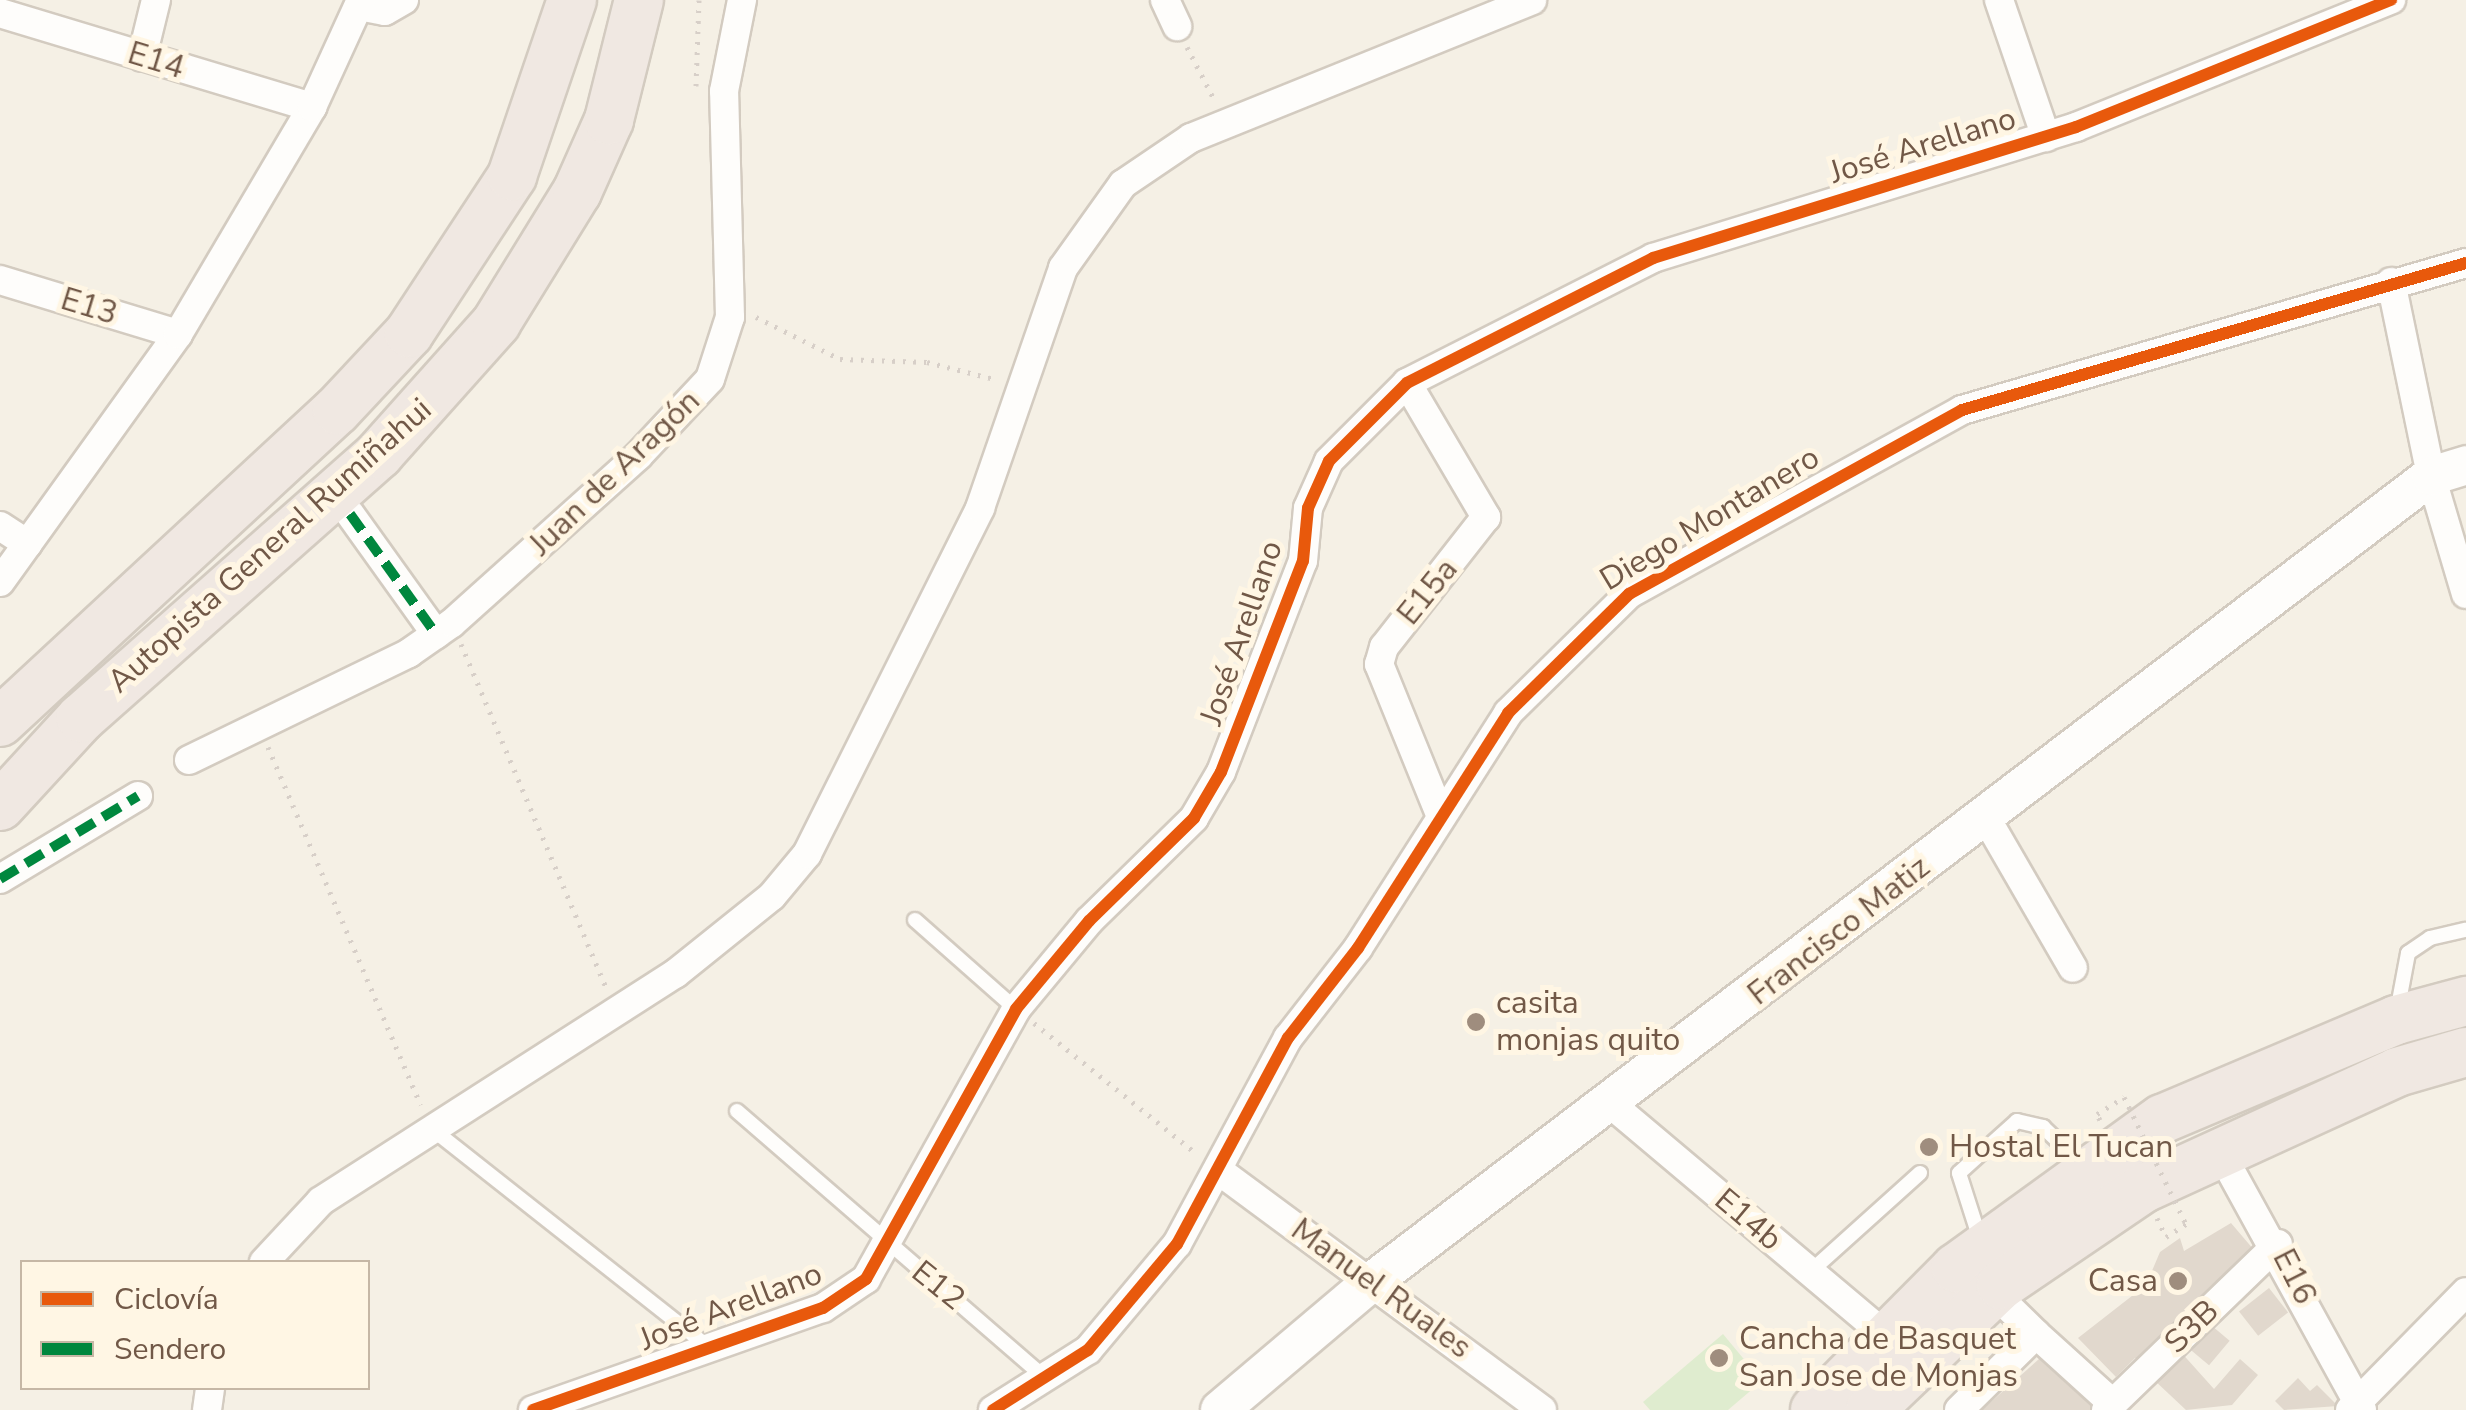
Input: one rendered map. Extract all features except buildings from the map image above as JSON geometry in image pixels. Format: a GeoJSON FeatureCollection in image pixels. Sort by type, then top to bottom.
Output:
{"type":"FeatureCollection","features":[{"type":"Feature","properties":{"kind":"highway","name":"Autopista General Rumiñahui"},"geometry":{"type":"LineString","coordinates":[[0,722],[337,410],[409,333],[512,176],[572,0]]}},
{"type":"Feature","properties":{"kind":"highway","name":"Autopista General Rumiñahui"},"geometry":{"type":"LineString","coordinates":[[0,806],[82,718],[379,454],[496,323],[577,192],[608,120],[640,0]]}},
{"type":"Feature","properties":{"kind":"highway"},"geometry":{"type":"LineString","coordinates":[[1815,1410],[1884,1334],[1984,1246],[2162,1119],[2396,1020],[2466,1001]]}},
{"type":"Feature","properties":{"kind":"highway"},"geometry":{"type":"LineString","coordinates":[[1870,1410],[1993,1292],[2073,1232],[2218,1148],[2396,1072],[2466,1052]]}},
{"type":"Feature","properties":{"kind":"street"},"geometry":{"type":"LineString","coordinates":[[142,56],[156,0]]}},
{"type":"Feature","properties":{"kind":"street"},"geometry":{"type":"LineString","coordinates":[[0,582],[178,334],[312,106],[360,3],[385,11],[404,0]]}},
{"type":"Feature","properties":{"kind":"street","name":"Juan de Aragón"},"geometry":{"type":"LineString","coordinates":[[189,760],[444,628],[624,470],[710,380],[727,338],[724,92],[742,0]]}},
{"type":"Feature","properties":{"kind":"street"},"geometry":{"type":"LineString","coordinates":[[1165,0],[1177,26]]}},
{"type":"Feature","properties":{"kind":"street"},"geometry":{"type":"LineString","coordinates":[[266,1260],[321,1200],[616,1011],[772,896],[828,824],[980,508],[1063,268],[1093,222],[1159,156],[1227,124],[1532,0]]}},
{"type":"Feature","properties":{"kind":"street"},"geometry":{"type":"LineString","coordinates":[[1999,0],[2046,137]]}},
{"type":"Feature","properties":{"kind":"street","name":"José Arellano"},"geometry":{"type":"LineString","coordinates":[[533,1410],[823,1308],[866,1279],[1016,1009],[1089,920],[1194,818],[1221,772],[1290,596],[1303,561],[1308,508],[1329,460],[1407,383],[1654,258],[2046,137],[2391,0]]}},
{"type":"Feature","properties":{"kind":"street","name":"E14"},"geometry":{"type":"LineString","coordinates":[[0,13],[312,106]]}},
{"type":"Feature","properties":{"kind":"street","name":"Diego Montanero"},"geometry":{"type":"LineString","coordinates":[[993,1410],[1048,1382],[1128,1305],[1194,1219],[1288,1038],[1358,948],[1440,814],[1550,663],[1664,570],[1962,410],[2466,263]]}},
{"type":"Feature","properties":{"kind":"street","name":"E13"},"geometry":{"type":"LineString","coordinates":[[0,280],[178,334]]}},
{"type":"Feature","properties":{"kind":"street"},"geometry":{"type":"LineString","coordinates":[[2391,282],[2448,470],[2466,594]]}},
{"type":"Feature","properties":{"kind":"street","name":"E15a"},"geometry":{"type":"LineString","coordinates":[[1407,383],[1486,517],[1384,647],[1380,664],[1440,814]]}},
{"type":"Feature","properties":{"kind":"street","name":"Francisco Matiz"},"geometry":{"type":"LineString","coordinates":[[1220,1410],[1374,1280],[1612,1105],[2448,470]]}},
{"type":"Feature","properties":{"kind":"street"},"geometry":{"type":"LineString","coordinates":[[350,514],[444,628]]}},
{"type":"Feature","properties":{"kind":"street"},"geometry":{"type":"LineString","coordinates":[[0,526],[28,544]]}},
{"type":"Feature","properties":{"kind":"street"},"geometry":{"type":"LineString","coordinates":[[0,879],[138,796]]}},
{"type":"Feature","properties":{"kind":"street"},"geometry":{"type":"LineString","coordinates":[[1986,818],[2073,968]]}},
{"type":"Feature","properties":{"kind":"street","name":"E14b"},"geometry":{"type":"LineString","coordinates":[[1612,1105],[1884,1334]]}},
{"type":"Feature","properties":{"kind":"street","name":"E16"},"geometry":{"type":"LineString","coordinates":[[2218,1148],[2278,1244],[2356,1407]]}},
{"type":"Feature","properties":{"kind":"street","name":"Manuel Ruales"},"geometry":{"type":"LineString","coordinates":[[1218,1170],[1374,1280],[1542,1410]]}},
{"type":"Feature","properties":{"kind":"street","name":"S3B"},"geometry":{"type":"LineString","coordinates":[[2109,1407],[2278,1244]]}},
{"type":"Feature","properties":{"kind":"street"},"geometry":{"type":"LineString","coordinates":[[1993,1292],[2109,1407]]}},
{"type":"Feature","properties":{"kind":"street"},"geometry":{"type":"LineString","coordinates":[[2356,1407],[2466,1292]]}},
{"type":"Feature","properties":{"kind":"street"},"geometry":{"type":"LineString","coordinates":[[1959,1410],[2036,1334]]}},
{"type":"Feature","properties":{"kind":"lane"},"geometry":{"type":"LineString","coordinates":[[915,920],[1016,1009]]}},
{"type":"Feature","properties":{"kind":"lane"},"geometry":{"type":"LineString","coordinates":[[2396,1020],[2408,953],[2430,938],[2466,930]]}},
{"type":"Feature","properties":{"kind":"lane","name":"E12"},"geometry":{"type":"LineString","coordinates":[[738,1111],[1048,1382]]}},
{"type":"Feature","properties":{"kind":"lane"},"geometry":{"type":"LineString","coordinates":[[1984,1246],[1959,1172],[2004,1131],[2030,1121],[2088,1170]]}},
{"type":"Feature","properties":{"kind":"lane"},"geometry":{"type":"LineString","coordinates":[[431,1128],[709,1348]]}},
{"type":"Feature","properties":{"kind":"lane"},"geometry":{"type":"LineString","coordinates":[[1810,1272],[1920,1173]]}},
{"type":"Feature","properties":{"kind":"path"},"geometry":{"type":"LineString","coordinates":[[1177,26],[1227,124]]}},
{"type":"Feature","properties":{"kind":"path"},"geometry":{"type":"LineString","coordinates":[[729,299],[810,350],[927,362],[1023,386]]}},
{"type":"Feature","properties":{"kind":"path"},"geometry":{"type":"LineString","coordinates":[[444,628],[616,1011]]}},
{"type":"Feature","properties":{"kind":"path"},"geometry":{"type":"LineString","coordinates":[[259,726],[431,1128]]}},
{"type":"Feature","properties":{"kind":"path"},"geometry":{"type":"LineString","coordinates":[[1016,1009],[1218,1170]]}},
{"type":"Feature","properties":{"kind":"path"},"geometry":{"type":"LineString","coordinates":[[2097,1114],[2124,1097],[2186,1224],[2166,1237]]}},
{"type":"Feature","properties":{"kind":"green space","name":"Cancha de Basquet San Jose de Monjas"},"geometry":{"type":"Polygon","coordinates":[[[1723,1334],[1762,1381],[1728,1410],[1650,1410],[1643,1402],[1723,1334]]]}},
{"type":"Feature","properties":{"kind":"marked path"},"geometry":{"type":"LineString","coordinates":[[350,514],[436,634]]}},
{"type":"Feature","properties":{"kind":"marked path"},"geometry":{"type":"LineString","coordinates":[[0,879],[138,796]]}},
{"type":"Feature","properties":{"kind":"cycle path"},"geometry":{"type":"LineString","coordinates":[[533,1410],[823,1308],[866,1279],[1016,1009],[1089,921],[1194,818],[1221,772],[1303,561],[1308,508],[1329,461],[1407,383],[1653,258],[2076,127],[2391,0]]}},
{"type":"Feature","properties":{"kind":"cycle path"},"geometry":{"type":"LineString","coordinates":[[993,1410],[1088,1350],[1177,1244],[1288,1038],[1358,948],[1508,713],[1629,594],[1962,410],[2466,263]]}},
{"type":"Feature","properties":{"kind":"place","name":"casita monjas quito"},"geometry":{"type":"Point","coordinates":[1476,1022]}},
{"type":"Feature","properties":{"kind":"place","name":"Hostal El Tucan"},"geometry":{"type":"Point","coordinates":[1929,1147]}},
{"type":"Feature","properties":{"kind":"place","name":"Casa"},"geometry":{"type":"Point","coordinates":[2178,1281]}},
{"type":"Feature","properties":{"kind":"place","name":"Cancha de Basquet San Jose de Monjas"},"geometry":{"type":"Point","coordinates":[1719,1358]}}]}
